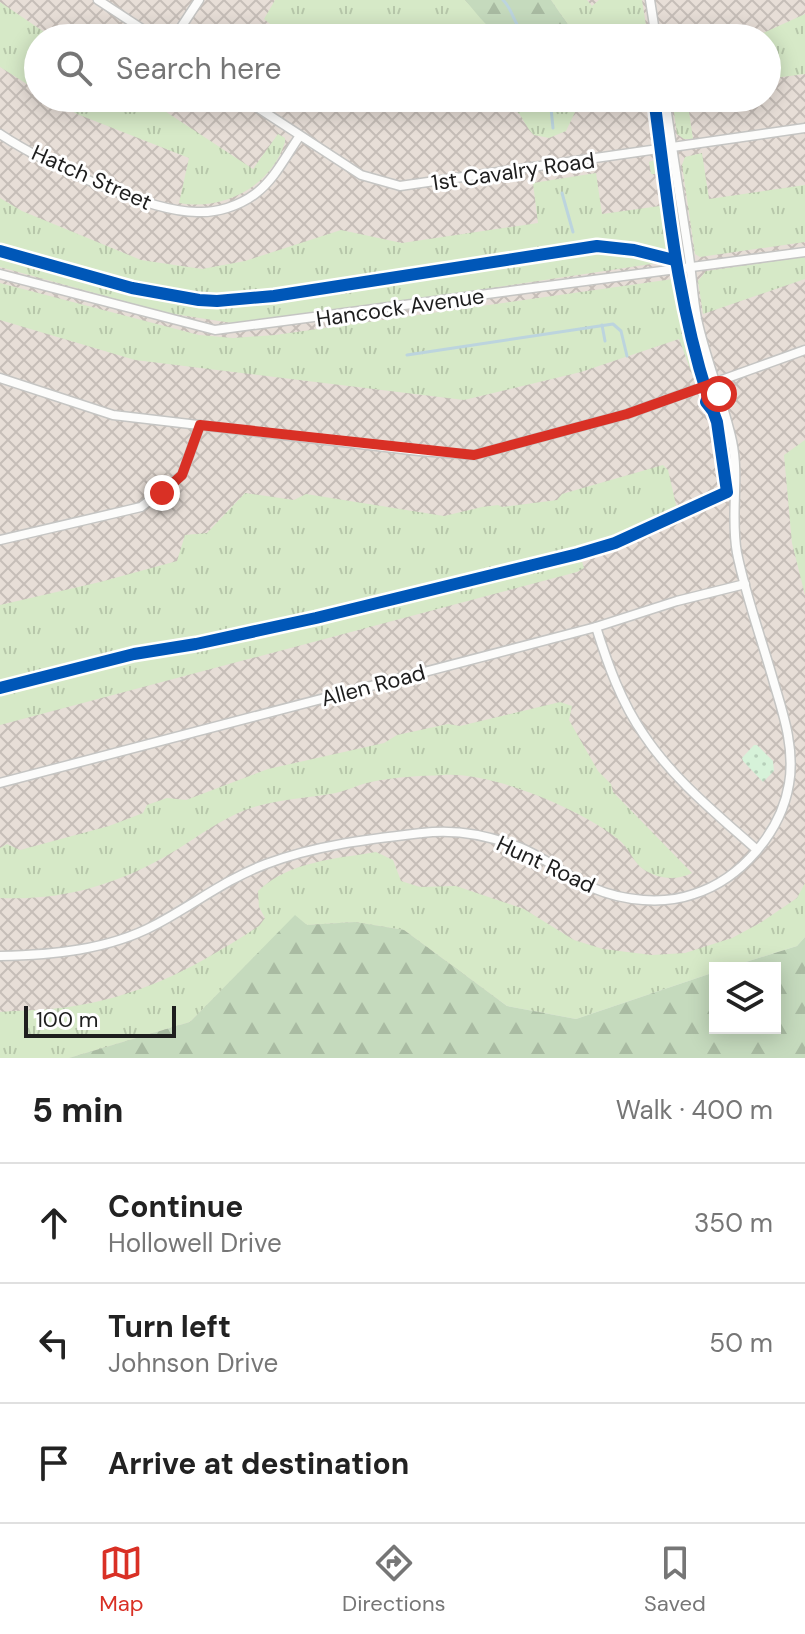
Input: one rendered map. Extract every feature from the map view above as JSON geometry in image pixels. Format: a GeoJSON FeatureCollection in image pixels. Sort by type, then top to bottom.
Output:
{"type":"FeatureCollection","features":[{"type":"Feature","properties":{"kind":"street"},"geometry":{"type":"LineString","coordinates":[[98,0],[135,24]]}},
{"type":"Feature","properties":{"kind":"street"},"geometry":{"type":"LineString","coordinates":[[183,24],[199,0]]}},
{"type":"Feature","properties":{"kind":"street"},"geometry":{"type":"LineString","coordinates":[[650,0],[654,24]]}},
{"type":"Feature","properties":{"kind":"street","name":"1st Cavalry Road"},"geometry":{"type":"LineString","coordinates":[[263,112],[361,175],[400,186],[805,128]]}},
{"type":"Feature","properties":{"kind":"street","name":"Hunt Road"},"geometry":{"type":"LineString","coordinates":[[0,956],[70,951],[112,941],[150,927],[222,884],[262,865],[298,852],[383,837],[437,831],[479,835],[518,846],[592,888],[629,899],[662,900],[695,894],[728,877],[757,850],[773,829],[783,807],[791,756],[785,720],[736,547],[736,464],[697,317],[667,112]]}},
{"type":"Feature","properties":{"kind":"street","name":"Hatch Street"},"geometry":{"type":"LineString","coordinates":[[0,134],[85,178],[161,208],[198,212],[231,207],[255,194],[274,175],[299,137]]}},
{"type":"Feature","properties":{"kind":"street","name":"Hancock Avenue"},"geometry":{"type":"LineString","coordinates":[[0,274],[215,330],[805,252]]}},
{"type":"Feature","properties":{"kind":"street"},"geometry":{"type":"LineString","coordinates":[[0,378],[113,415],[474,455],[627,414],[805,350]]}},
{"type":"Feature","properties":{"kind":"street"},"geometry":{"type":"LineString","coordinates":[[0,540],[141,507],[182,475],[200,425]]}},
{"type":"Feature","properties":{"kind":"street","name":"Allen Road"},"geometry":{"type":"LineString","coordinates":[[0,783],[596,627],[677,601],[745,584]]}},
{"type":"Feature","properties":{"kind":"street"},"geometry":{"type":"LineString","coordinates":[[596,627],[610,671],[652,747],[690,788],[757,850]]}},
{"type":"Feature","properties":{"kind":"shaded area"},"geometry":{"type":"Polygon","coordinates":[[[0,0],[805,0],[805,930],[729,962],[709,962],[709,969],[505,999],[206,1058],[0,1058],[0,0]]]}},
{"type":"Feature","properties":{"kind":"green space"},"geometry":{"type":"Polygon","coordinates":[[[275,0],[465,0],[488,24],[270,24],[264,19],[275,0]]]}},
{"type":"Feature","properties":{"kind":"green space"},"geometry":{"type":"Polygon","coordinates":[[[465,0],[551,0],[567,24],[486,24],[465,0]]]}},
{"type":"Feature","properties":{"kind":"green space"},"geometry":{"type":"Polygon","coordinates":[[[551,0],[587,0],[592,6],[599,0],[642,0],[646,24],[567,24],[551,0]]]}},
{"type":"Feature","properties":{"kind":"green space"},"geometry":{"type":"Polygon","coordinates":[[[0,2],[32,24],[24,24],[24,82],[0,67],[0,2]]]}},
{"type":"Feature","properties":{"kind":"green space"},"geometry":{"type":"Polygon","coordinates":[[[805,14],[805,74],[781,77],[781,25],[805,14]]]}},
{"type":"Feature","properties":{"kind":"green space"},"geometry":{"type":"Polygon","coordinates":[[[74,112],[166,112],[253,169],[278,134],[285,138],[285,142],[269,172],[243,192],[212,203],[179,203],[189,158],[74,112]]]}},
{"type":"Feature","properties":{"kind":"green space"},"geometry":{"type":"Polygon","coordinates":[[[518,112],[575,112],[566,131],[549,138],[534,135],[518,112]]]}},
{"type":"Feature","properties":{"kind":"green space"},"geometry":{"type":"Polygon","coordinates":[[[674,112],[689,112],[693,139],[684,139],[677,134],[674,112]]]}},
{"type":"Feature","properties":{"kind":"green space"},"geometry":{"type":"Polygon","coordinates":[[[702,153],[709,199],[805,185],[805,242],[700,257],[695,254],[682,165],[685,157],[702,153]]]}},
{"type":"Feature","properties":{"kind":"green space"},"geometry":{"type":"Polygon","coordinates":[[[660,160],[673,256],[629,247],[589,245],[271,295],[213,299],[131,286],[0,248],[0,198],[22,211],[141,260],[202,269],[245,261],[341,230],[402,243],[538,223],[533,183],[596,173],[602,214],[660,206],[656,174],[651,174],[649,162],[660,160]]]}},
{"type":"Feature","properties":{"kind":"green space"},"geometry":{"type":"Polygon","coordinates":[[[607,248],[671,261],[232,323],[167,313],[0,267],[0,253],[136,291],[213,303],[292,296],[607,248]]]}},
{"type":"Feature","properties":{"kind":"green space"},"geometry":{"type":"Polygon","coordinates":[[[805,257],[805,279],[703,314],[698,281],[706,271],[805,257]]]}},
{"type":"Feature","properties":{"kind":"green space"},"geometry":{"type":"Polygon","coordinates":[[[673,279],[686,324],[691,371],[679,339],[581,372],[464,400],[135,360],[0,320],[0,283],[199,335],[233,338],[275,335],[673,279]]]}},
{"type":"Feature","properties":{"kind":"green space"},"geometry":{"type":"Polygon","coordinates":[[[805,440],[805,595],[792,543],[784,455],[805,440]]]}},
{"type":"Feature","properties":{"kind":"green space"},"geometry":{"type":"Polygon","coordinates":[[[663,465],[668,470],[677,509],[573,551],[254,628],[111,655],[0,684],[0,605],[177,561],[185,535],[207,533],[245,493],[294,500],[306,494],[444,516],[482,507],[557,500],[562,494],[663,465]]]}},
{"type":"Feature","properties":{"kind":"green space"},"geometry":{"type":"Polygon","coordinates":[[[581,558],[584,568],[577,572],[0,725],[0,693],[112,664],[180,653],[298,627],[581,558]]]}},
{"type":"Feature","properties":{"kind":"green space"},"geometry":{"type":"Polygon","coordinates":[[[560,702],[572,706],[569,720],[598,771],[611,784],[613,792],[692,873],[669,878],[652,874],[638,864],[618,839],[559,805],[511,786],[444,775],[380,780],[335,793],[247,809],[148,866],[108,883],[45,897],[0,898],[0,848],[7,844],[20,850],[109,826],[143,813],[147,805],[167,798],[186,800],[268,769],[384,743],[397,735],[448,724],[460,726],[560,702]]]}},
{"type":"Feature","properties":{"kind":"green space"},"geometry":{"type":"Polygon","coordinates":[[[754,745],[773,761],[774,771],[763,782],[742,758],[754,745]]]}},
{"type":"Feature","properties":{"kind":"green space"},"geometry":{"type":"Polygon","coordinates":[[[376,852],[393,860],[401,881],[420,887],[456,886],[524,909],[574,940],[603,949],[652,955],[685,953],[732,938],[797,898],[805,883],[805,937],[797,946],[746,962],[709,962],[709,974],[576,1019],[507,1006],[404,930],[355,922],[307,925],[295,916],[190,1022],[69,1058],[0,1058],[0,1012],[50,1009],[105,1000],[174,975],[259,926],[265,918],[259,907],[258,891],[271,881],[299,867],[376,852]]]}},
{"type":"Feature","properties":{"kind":"green space"},"geometry":{"type":"Polygon","coordinates":[[[295,915],[307,925],[355,922],[404,930],[507,1006],[576,1019],[709,974],[709,1034],[781,1034],[781,962],[746,962],[797,946],[805,937],[805,1058],[69,1058],[190,1022],[295,915]]]}},
{"type":"Feature","properties":{"kind":"waterway"},"geometry":{"type":"LineString","coordinates":[[503,0],[517,24]]}},
{"type":"Feature","properties":{"kind":"waterway"},"geometry":{"type":"LineString","coordinates":[[551,112],[553,128]]}},
{"type":"Feature","properties":{"kind":"waterway"},"geometry":{"type":"LineString","coordinates":[[562,193],[573,232]]}},
{"type":"Feature","properties":{"kind":"waterway"},"geometry":{"type":"LineString","coordinates":[[407,355],[613,324],[621,331],[627,356]]}},
{"type":"Feature","properties":{"kind":"waterway"},"geometry":{"type":"LineString","coordinates":[[602,325],[605,341]]}},
{"type":"Feature","properties":{"kind":"cycle path"},"geometry":{"type":"LineString","coordinates":[[0,688],[134,654],[316,618],[578,554],[615,543],[727,492],[717,422],[706,402],[708,397],[681,286],[656,112]]}},
{"type":"Feature","properties":{"kind":"cycle path"},"geometry":{"type":"LineString","coordinates":[[0,251],[132,288],[217,301],[274,296],[597,246],[634,250],[674,260]]}},
{"type":"Feature","properties":{"kind":"route"},"geometry":{"type":"LineString","coordinates":[[162,493],[182,475],[200,425],[474,455],[627,414],[714,383],[719,394]]}}]}
